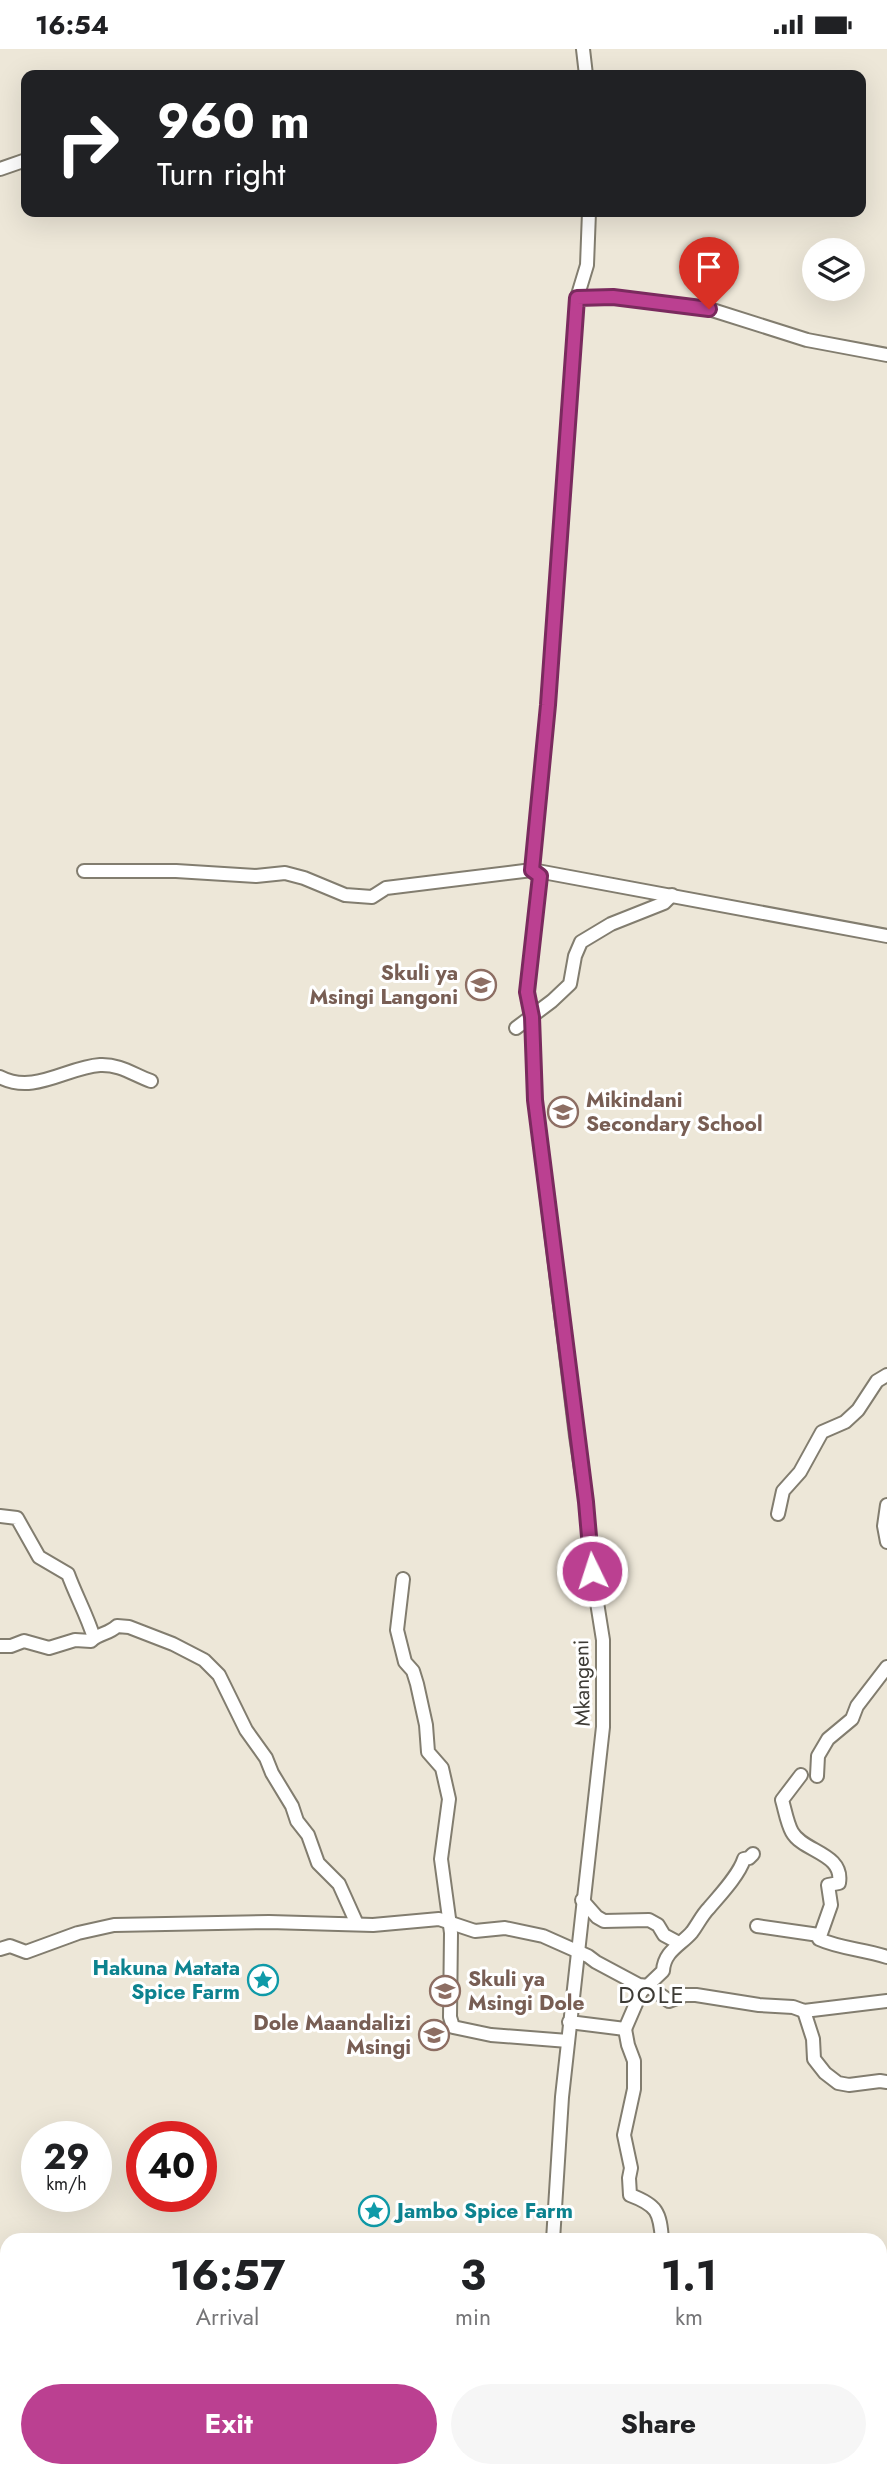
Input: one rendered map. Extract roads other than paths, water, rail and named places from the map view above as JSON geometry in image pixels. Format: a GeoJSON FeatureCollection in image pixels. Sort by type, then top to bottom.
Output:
{"type":"FeatureCollection","features":[{"type":"Feature","properties":{"kind":"street"},"geometry":{"type":"LineString","coordinates":[[583,49],[585,70]]}},
{"type":"Feature","properties":{"kind":"street"},"geometry":{"type":"LineString","coordinates":[[0,169],[21,162]]}},
{"type":"Feature","properties":{"kind":"street","name":"Mkangeni"},"geometry":{"type":"LineString","coordinates":[[554,2233],[569,2022],[582,1900],[594,1826],[603,1727],[603,1640],[592,1571],[586,1502],[535,1100],[532,1017],[527,992],[540,876],[532,870],[548,705],[577,298],[587,265],[589,217]]}},
{"type":"Feature","properties":{"kind":"street"},"geometry":{"type":"LineString","coordinates":[[577,298],[613,297],[709,309],[807,340],[887,355]]}},
{"type":"Feature","properties":{"kind":"street"},"geometry":{"type":"LineString","coordinates":[[84,871],[176,871],[256,876],[285,873],[345,895],[372,897],[386,888],[532,870],[887,936]]}},
{"type":"Feature","properties":{"kind":"street"},"geometry":{"type":"LineString","coordinates":[[516,1028],[570,984],[575,956],[581,942],[611,924],[664,902],[672,895]]}},
{"type":"Feature","properties":{"kind":"street"},"geometry":{"type":"LineString","coordinates":[[0,1077],[5,1080],[38,1083],[101,1065],[131,1070],[151,1081]]}},
{"type":"Feature","properties":{"kind":"street"},"geometry":{"type":"LineString","coordinates":[[778,1514],[783,1491],[800,1472],[822,1432],[845,1422],[858,1410],[877,1381],[887,1375]]}},
{"type":"Feature","properties":{"kind":"street"},"geometry":{"type":"LineString","coordinates":[[887,1505],[884,1526],[887,1542]]}},
{"type":"Feature","properties":{"kind":"street"},"geometry":{"type":"LineString","coordinates":[[0,1516],[17,1518],[39,1557],[68,1574],[77,1600],[87,1614],[94,1638]]}},
{"type":"Feature","properties":{"kind":"street"},"geometry":{"type":"LineString","coordinates":[[403,1579],[397,1630],[405,1662],[413,1671],[417,1684],[429,1752],[442,1768],[449,1799],[441,1859],[450,1921],[450,2017],[453,2027],[491,2035],[568,2041]]}},
{"type":"Feature","properties":{"kind":"street"},"geometry":{"type":"LineString","coordinates":[[0,1646],[11,1646],[24,1641],[49,1647],[75,1640],[91,1641],[117,1626],[129,1627],[204,1660],[219,1675],[246,1730],[266,1758],[292,1806],[297,1821],[308,1835],[318,1863],[339,1884],[357,1924]]}},
{"type":"Feature","properties":{"kind":"street"},"geometry":{"type":"LineString","coordinates":[[817,1776],[818,1756],[828,1739],[852,1719],[857,1706],[887,1667]]}},
{"type":"Feature","properties":{"kind":"street"},"geometry":{"type":"LineString","coordinates":[[801,1775],[782,1800],[793,1834],[821,1852],[837,1868],[840,1879],[839,1883],[828,1885],[831,1905],[819,1939],[838,1947],[887,1957]]}},
{"type":"Feature","properties":{"kind":"street"},"geometry":{"type":"LineString","coordinates":[[661,2233],[660,2217],[649,2202],[631,2195],[629,2188],[631,2168],[624,2135],[634,2089],[634,2061],[625,2029],[635,2002],[663,1971],[667,1956],[691,1934],[742,1866],[744,1859],[753,1854]]}},
{"type":"Feature","properties":{"kind":"street"},"geometry":{"type":"LineString","coordinates":[[582,1900],[604,1921],[654,1921],[664,1935],[679,1943]]}},
{"type":"Feature","properties":{"kind":"street"},"geometry":{"type":"LineString","coordinates":[[0,1949],[10,1946],[26,1952],[78,1933],[114,1925],[211,1925],[228,1922],[373,1925],[439,1919],[475,1931],[505,1928],[543,1936],[577,1950],[639,1985],[648,1986],[669,2001],[696,1994],[759,2005],[793,2007],[804,2011],[887,2001]]}},
{"type":"Feature","properties":{"kind":"street"},"geometry":{"type":"LineString","coordinates":[[757,1926],[819,1935]]}},
{"type":"Feature","properties":{"kind":"street"},"geometry":{"type":"LineString","coordinates":[[804,2011],[813,2039],[814,2059],[825,2073],[838,2083],[849,2085],[887,2082]]}},
{"type":"Feature","properties":{"kind":"street"},"geometry":{"type":"LineString","coordinates":[[569,2022],[625,2029]]}},
{"type":"Feature","properties":{"kind":"place","name":"Skuli ya Msingi Langoni"},"geometry":{"type":"Point","coordinates":[481,985]}},
{"type":"Feature","properties":{"kind":"place","name":"Mikindani Secondary School"},"geometry":{"type":"Point","coordinates":[563,1112]}},
{"type":"Feature","properties":{"kind":"place","name":"Hakuna Matata Spice Farm"},"geometry":{"type":"Point","coordinates":[263,1980]}},
{"type":"Feature","properties":{"kind":"place","name":"Skuli ya Msingi Dole"},"geometry":{"type":"Point","coordinates":[445,1991]}},
{"type":"Feature","properties":{"kind":"place","name":"Dole Maandalizi Msingi"},"geometry":{"type":"Point","coordinates":[434,2035]}},
{"type":"Feature","properties":{"kind":"place","name":"Jambo Spice Farm"},"geometry":{"type":"Point","coordinates":[374,2211]}},
{"type":"Feature","properties":{"kind":"district","name":"DOLE"},"geometry":{"type":"Point","coordinates":[652,1995]}}]}
